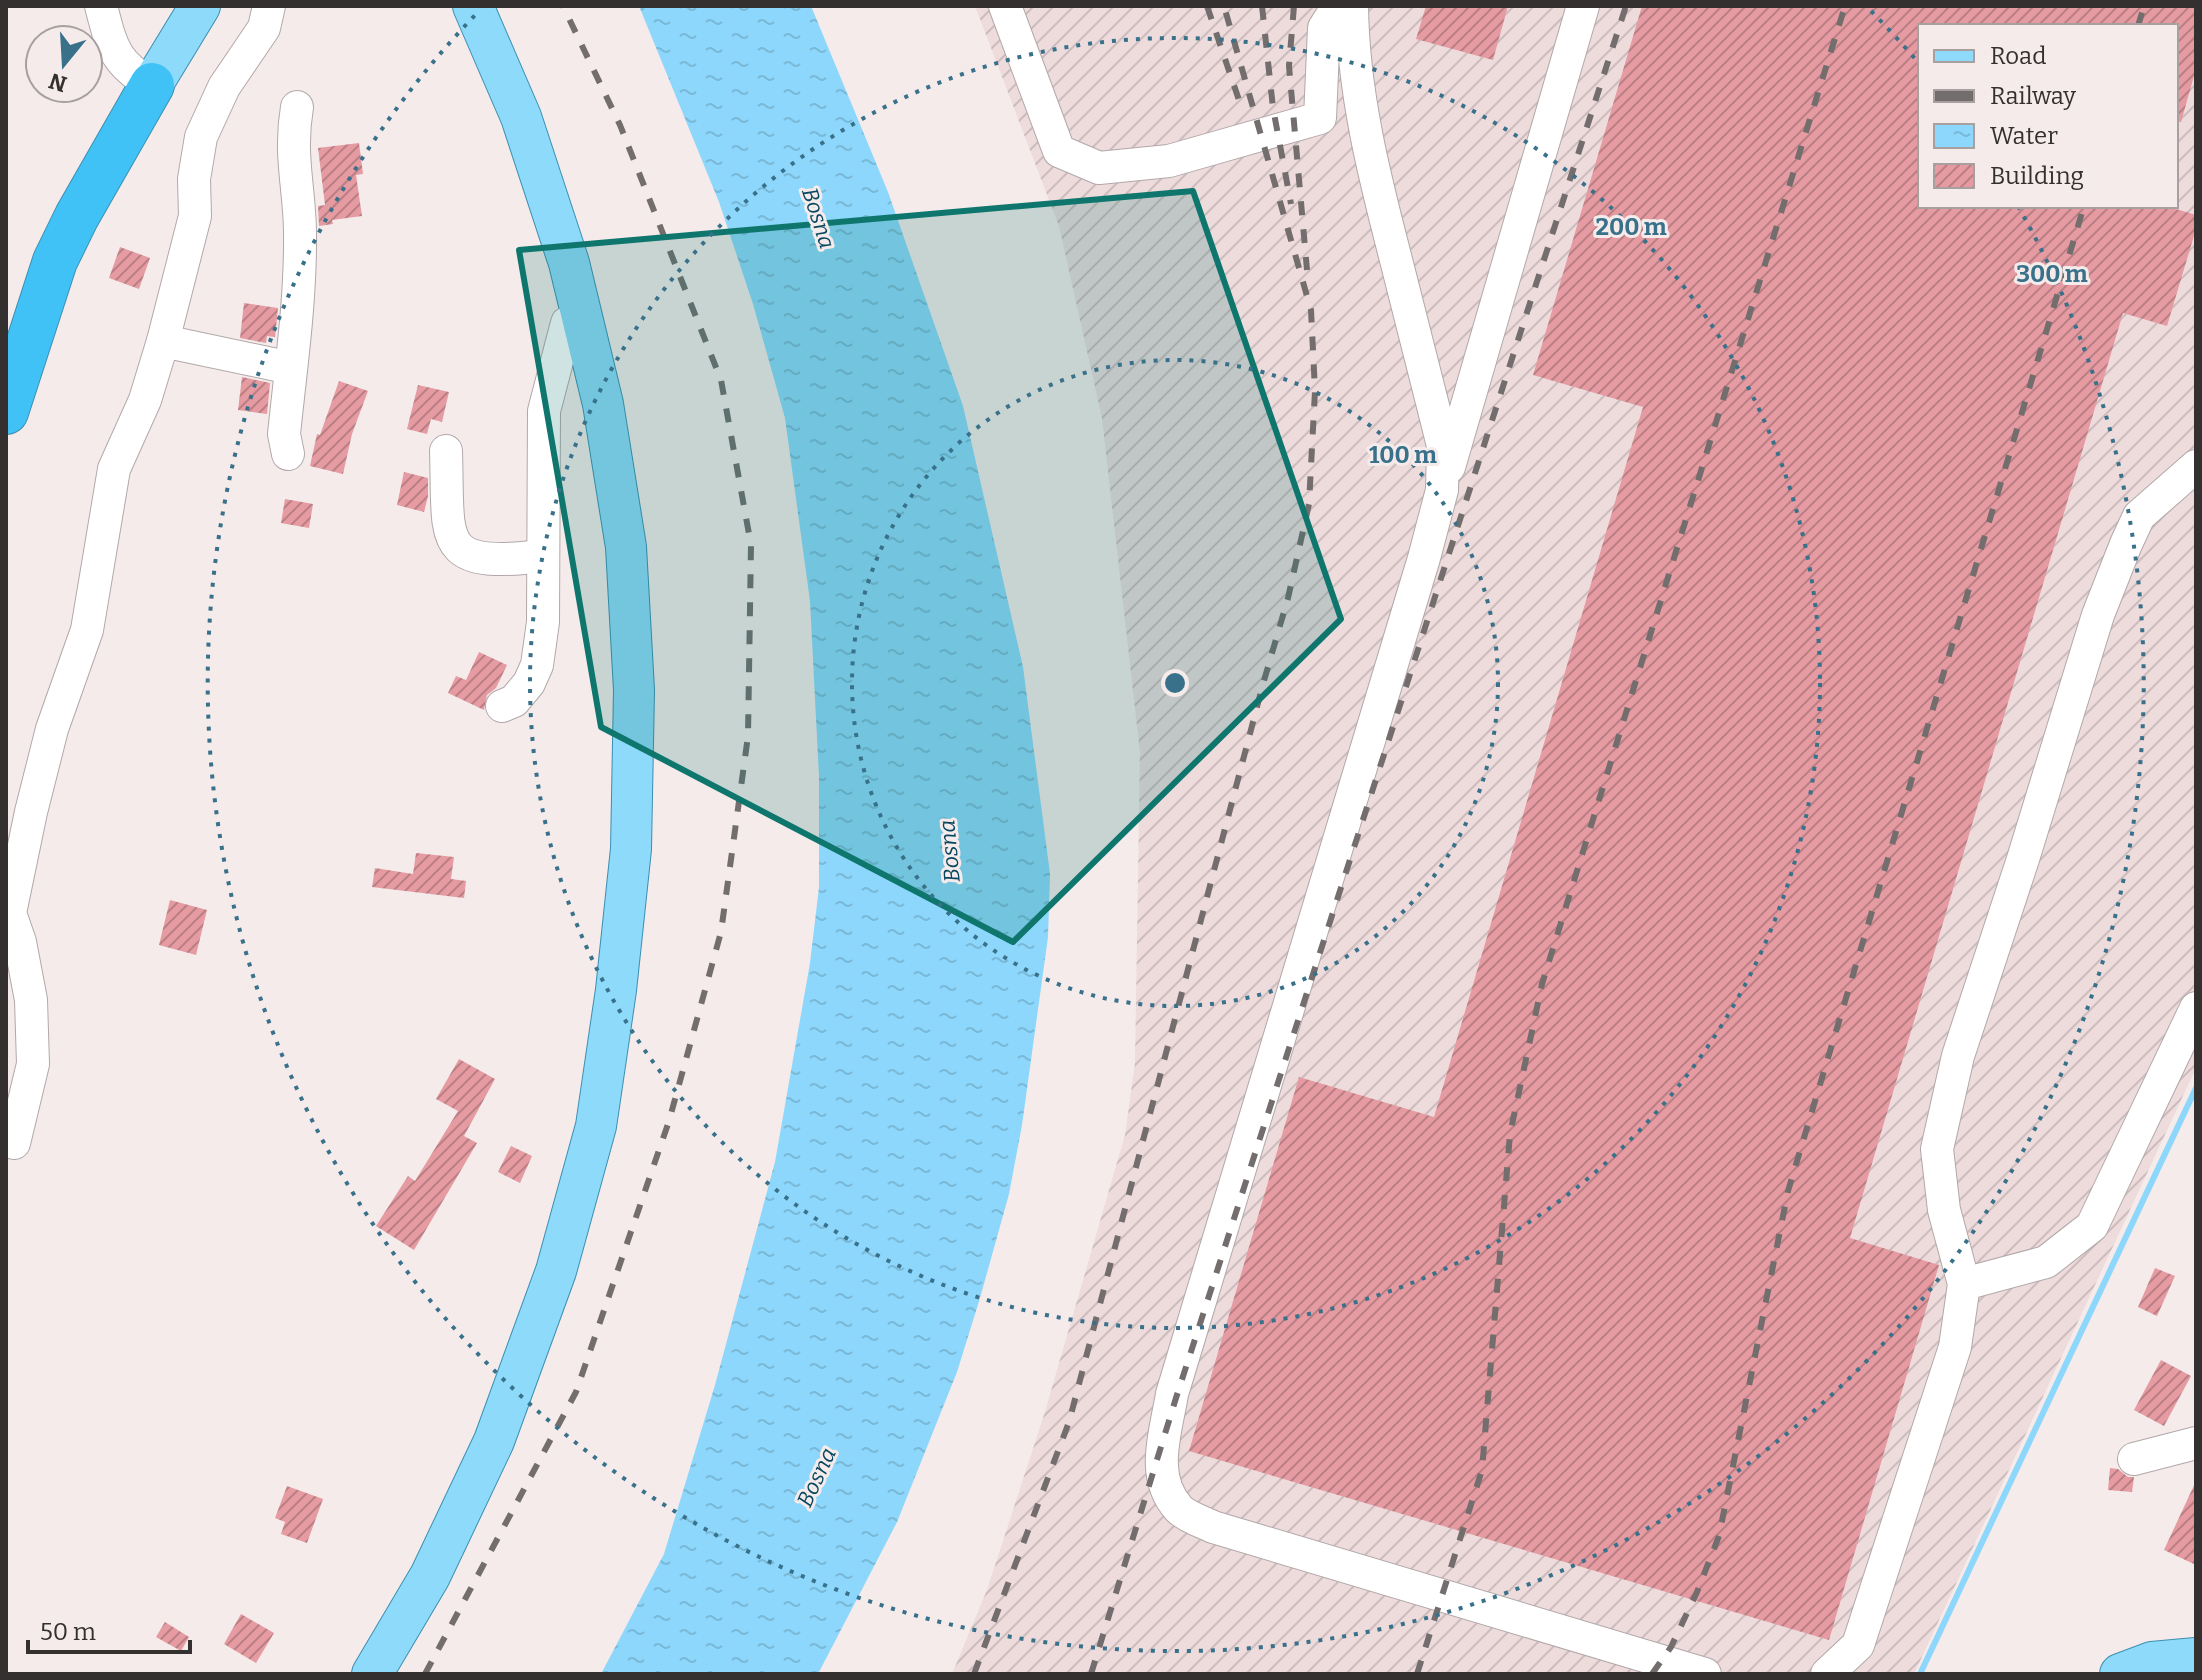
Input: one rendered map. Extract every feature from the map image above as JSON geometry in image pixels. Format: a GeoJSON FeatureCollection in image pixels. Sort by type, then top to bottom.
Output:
{"type":"FeatureCollection","features":[{"type":"Feature","properties":{"kind":"highway"},"geometry":{"type":"LineString","coordinates":[[6,412],[55,261],[77,216],[152,85]]}},
{"type":"Feature","properties":{"kind":"main road"},"geometry":{"type":"LineString","coordinates":[[152,85],[200,6]]}},
{"type":"Feature","properties":{"kind":"main road"},"geometry":{"type":"LineString","coordinates":[[372,1674],[430,1576],[494,1441],[556,1271],[598,1111],[616,990],[631,849],[634,690],[626,547],[603,404],[569,263],[521,117],[473,6]]}},
{"type":"Feature","properties":{"kind":"main road"},"geometry":{"type":"LineString","coordinates":[[2120,1674],[2152,1662],[2196,1658]]}},
{"type":"Feature","properties":{"kind":"street"},"geometry":{"type":"LineString","coordinates":[[101,6],[111,45],[128,71],[152,85]]}},
{"type":"Feature","properties":{"kind":"street"},"geometry":{"type":"LineString","coordinates":[[14,1143],[33,1064],[31,1000],[20,942],[10,913],[52,729],[87,630],[114,469],[145,400],[195,216],[194,179],[201,137],[224,87],[264,28],[269,6]]}},
{"type":"Feature","properties":{"kind":"street"},"geometry":{"type":"LineString","coordinates":[[1005,6],[1059,151],[1099,168],[1169,161],[1320,118],[1324,28],[1338,6]]}},
{"type":"Feature","properties":{"kind":"street"},"geometry":{"type":"LineString","coordinates":[[1352,6],[1359,99],[1377,185],[1443,446],[1442,490]]}},
{"type":"Feature","properties":{"kind":"street"},"geometry":{"type":"LineString","coordinates":[[1583,6],[1420,572],[1172,1394],[1160,1466],[1165,1486],[1180,1510],[1213,1527],[1705,1674]]}},
{"type":"Feature","properties":{"kind":"street"},"geometry":{"type":"LineString","coordinates":[[288,454],[284,434],[299,271],[300,227],[292,157],[297,107]]}},
{"type":"Feature","properties":{"kind":"street"},"geometry":{"type":"LineString","coordinates":[[502,706],[514,701],[529,683],[537,665],[543,622],[544,411],[567,323],[583,319]]}},
{"type":"Feature","properties":{"kind":"street"},"geometry":{"type":"LineString","coordinates":[[163,341],[291,368]]}},
{"type":"Feature","properties":{"kind":"street"},"geometry":{"type":"LineString","coordinates":[[446,451],[449,535],[457,548],[486,560],[543,556]]}},
{"type":"Feature","properties":{"kind":"street"},"geometry":{"type":"LineString","coordinates":[[1827,1674],[1858,1645],[1955,1347],[1964,1284],[1944,1210],[1937,1149],[1958,1056],[2098,615],[2126,544],[2139,516],[2196,466]]}},
{"type":"Feature","properties":{"kind":"street"},"geometry":{"type":"LineString","coordinates":[[1964,1284],[2046,1262],[2092,1226],[2196,1008]]}},
{"type":"Feature","properties":{"kind":"street"},"geometry":{"type":"LineString","coordinates":[[2134,1459],[2196,1443]]}},
{"type":"Feature","properties":{"kind":"highlighted area"},"geometry":{"type":"Polygon","coordinates":[[[1193,191],[1341,619],[1013,942],[601,727],[519,250],[1193,191]]]}},
{"type":"Feature","properties":{"kind":"shaded area"},"geometry":{"type":"Polygon","coordinates":[[[975,6],[2196,6],[2196,1068],[1914,1674],[952,1674],[987,1590],[1044,1415],[1125,1135],[1135,1063],[1140,752],[1102,418],[1059,226],[975,6]]]}},
{"type":"Feature","properties":{"kind":"water","name":"Bosna"},"geometry":{"type":"Polygon","coordinates":[[[639,6],[811,6],[888,192],[963,406],[1023,667],[1050,874],[1048,937],[1022,1125],[1009,1194],[980,1298],[957,1372],[897,1522],[818,1674],[601,1674],[664,1554],[715,1385],[775,1162],[810,963],[819,887],[819,776],[810,601],[785,418],[753,304],[719,202],[639,6]]]}},
{"type":"Feature","properties":{"kind":"building"},"geometry":{"type":"Polygon","coordinates":[[[1426,6],[1508,6],[1493,60],[1416,39],[1426,6]]]}},
{"type":"Feature","properties":{"kind":"building"},"geometry":{"type":"Polygon","coordinates":[[[1642,6],[2196,6],[2196,69],[2181,122],[2178,121],[2178,24],[1918,24],[1918,208],[2173,208],[2196,215],[2196,229],[2167,326],[2123,313],[1850,1238],[1939,1265],[1829,1640],[1189,1451],[1299,1077],[1434,1117],[1643,407],[1533,375],[1642,6]]]}},
{"type":"Feature","properties":{"kind":"building"},"geometry":{"type":"Polygon","coordinates":[[[359,143],[363,174],[356,175],[362,216],[332,220],[333,224],[319,226],[318,206],[325,205],[318,148],[359,143]]]}},
{"type":"Feature","properties":{"kind":"building"},"geometry":{"type":"Polygon","coordinates":[[[120,247],[150,258],[139,289],[109,278],[120,247]]]}},
{"type":"Feature","properties":{"kind":"building"},"geometry":{"type":"Polygon","coordinates":[[[244,303],[278,308],[275,337],[267,336],[266,343],[240,338],[244,303]]]}},
{"type":"Feature","properties":{"kind":"building"},"geometry":{"type":"Polygon","coordinates":[[[242,377],[270,383],[267,414],[238,410],[242,377]]]}},
{"type":"Feature","properties":{"kind":"building"},"geometry":{"type":"Polygon","coordinates":[[[339,381],[368,391],[352,434],[343,474],[310,466],[317,434],[320,435],[339,381]]]}},
{"type":"Feature","properties":{"kind":"building"},"geometry":{"type":"Polygon","coordinates":[[[418,385],[449,392],[442,422],[431,419],[427,434],[407,429],[418,385]]]}},
{"type":"Feature","properties":{"kind":"building"},"geometry":{"type":"Polygon","coordinates":[[[404,472],[428,478],[424,512],[397,505],[404,472]]]}},
{"type":"Feature","properties":{"kind":"building"},"geometry":{"type":"Polygon","coordinates":[[[285,499],[313,504],[309,528],[281,523],[285,499]]]}},
{"type":"Feature","properties":{"kind":"building"},"geometry":{"type":"Polygon","coordinates":[[[479,652],[507,665],[496,688],[487,695],[484,710],[448,693],[456,676],[466,680],[479,652]]]}},
{"type":"Feature","properties":{"kind":"building"},"geometry":{"type":"Polygon","coordinates":[[[416,853],[454,857],[451,879],[466,881],[464,898],[372,887],[375,868],[413,874],[416,853]]]}},
{"type":"Feature","properties":{"kind":"building"},"geometry":{"type":"Polygon","coordinates":[[[170,900],[207,910],[196,955],[159,945],[170,900]]]}},
{"type":"Feature","properties":{"kind":"building"},"geometry":{"type":"Polygon","coordinates":[[[459,1059],[495,1079],[464,1136],[477,1143],[414,1250],[376,1226],[408,1176],[415,1181],[458,1111],[436,1099],[459,1059]]]}},
{"type":"Feature","properties":{"kind":"building"},"geometry":{"type":"Polygon","coordinates":[[[511,1146],[532,1156],[520,1183],[498,1172],[511,1146]]]}},
{"type":"Feature","properties":{"kind":"building"},"geometry":{"type":"Polygon","coordinates":[[[2155,1268],[2175,1276],[2157,1316],[2138,1307],[2155,1268]]]}},
{"type":"Feature","properties":{"kind":"building"},"geometry":{"type":"Polygon","coordinates":[[[2161,1360],[2191,1376],[2164,1426],[2134,1410],[2161,1360]]]}},
{"type":"Feature","properties":{"kind":"building"},"geometry":{"type":"Polygon","coordinates":[[[2110,1468],[2134,1477],[2132,1492],[2108,1490],[2110,1468]]]}},
{"type":"Feature","properties":{"kind":"building"},"geometry":{"type":"Polygon","coordinates":[[[2196,1481],[2196,1565],[2164,1550],[2196,1481]]]}},
{"type":"Feature","properties":{"kind":"building"},"geometry":{"type":"Polygon","coordinates":[[[287,1486],[323,1499],[307,1543],[281,1534],[285,1522],[275,1518],[287,1486]]]}},
{"type":"Feature","properties":{"kind":"building"},"geometry":{"type":"Polygon","coordinates":[[[241,1614],[274,1633],[256,1663],[224,1644],[241,1614]]]}},
{"type":"Feature","properties":{"kind":"building"},"geometry":{"type":"Polygon","coordinates":[[[165,1622],[189,1637],[181,1651],[156,1637],[165,1622]]]}},
{"type":"Feature","properties":{"kind":"waterway"},"geometry":{"type":"LineString","coordinates":[[1920,1674],[2196,1088]]}},
{"type":"Feature","properties":{"kind":"railway"},"geometry":{"type":"LineString","coordinates":[[425,1674],[576,1392],[669,1121],[721,932],[748,736],[751,545],[721,380],[620,125],[563,6]]}},
{"type":"Feature","properties":{"kind":"railway"},"geometry":{"type":"LineString","coordinates":[[1207,6],[1241,106]]}},
{"type":"Feature","properties":{"kind":"railway"},"geometry":{"type":"LineString","coordinates":[[974,1674],[1069,1422],[1288,598],[1309,504],[1315,391],[1311,310],[1224,6]]}},
{"type":"Feature","properties":{"kind":"railway"},"geometry":{"type":"LineString","coordinates":[[1262,6],[1273,108],[1291,204]]}},
{"type":"Feature","properties":{"kind":"railway"},"geometry":{"type":"LineString","coordinates":[[1294,6],[1289,66],[1307,270]]}},
{"type":"Feature","properties":{"kind":"railway"},"geometry":{"type":"LineString","coordinates":[[1091,1674],[1176,1398],[1626,6]]}},
{"type":"Feature","properties":{"kind":"railway"},"geometry":{"type":"LineString","coordinates":[[1417,1674],[1482,1470],[1510,1134],[1542,984],[1845,6]]}},
{"type":"Feature","properties":{"kind":"railway"},"geometry":{"type":"LineString","coordinates":[[2139,24],[2144,6]]}},
{"type":"Feature","properties":{"kind":"railway"},"geometry":{"type":"LineString","coordinates":[[1652,1674],[1671,1647],[1719,1536],[1788,1191],[2083,208]]}}]}
